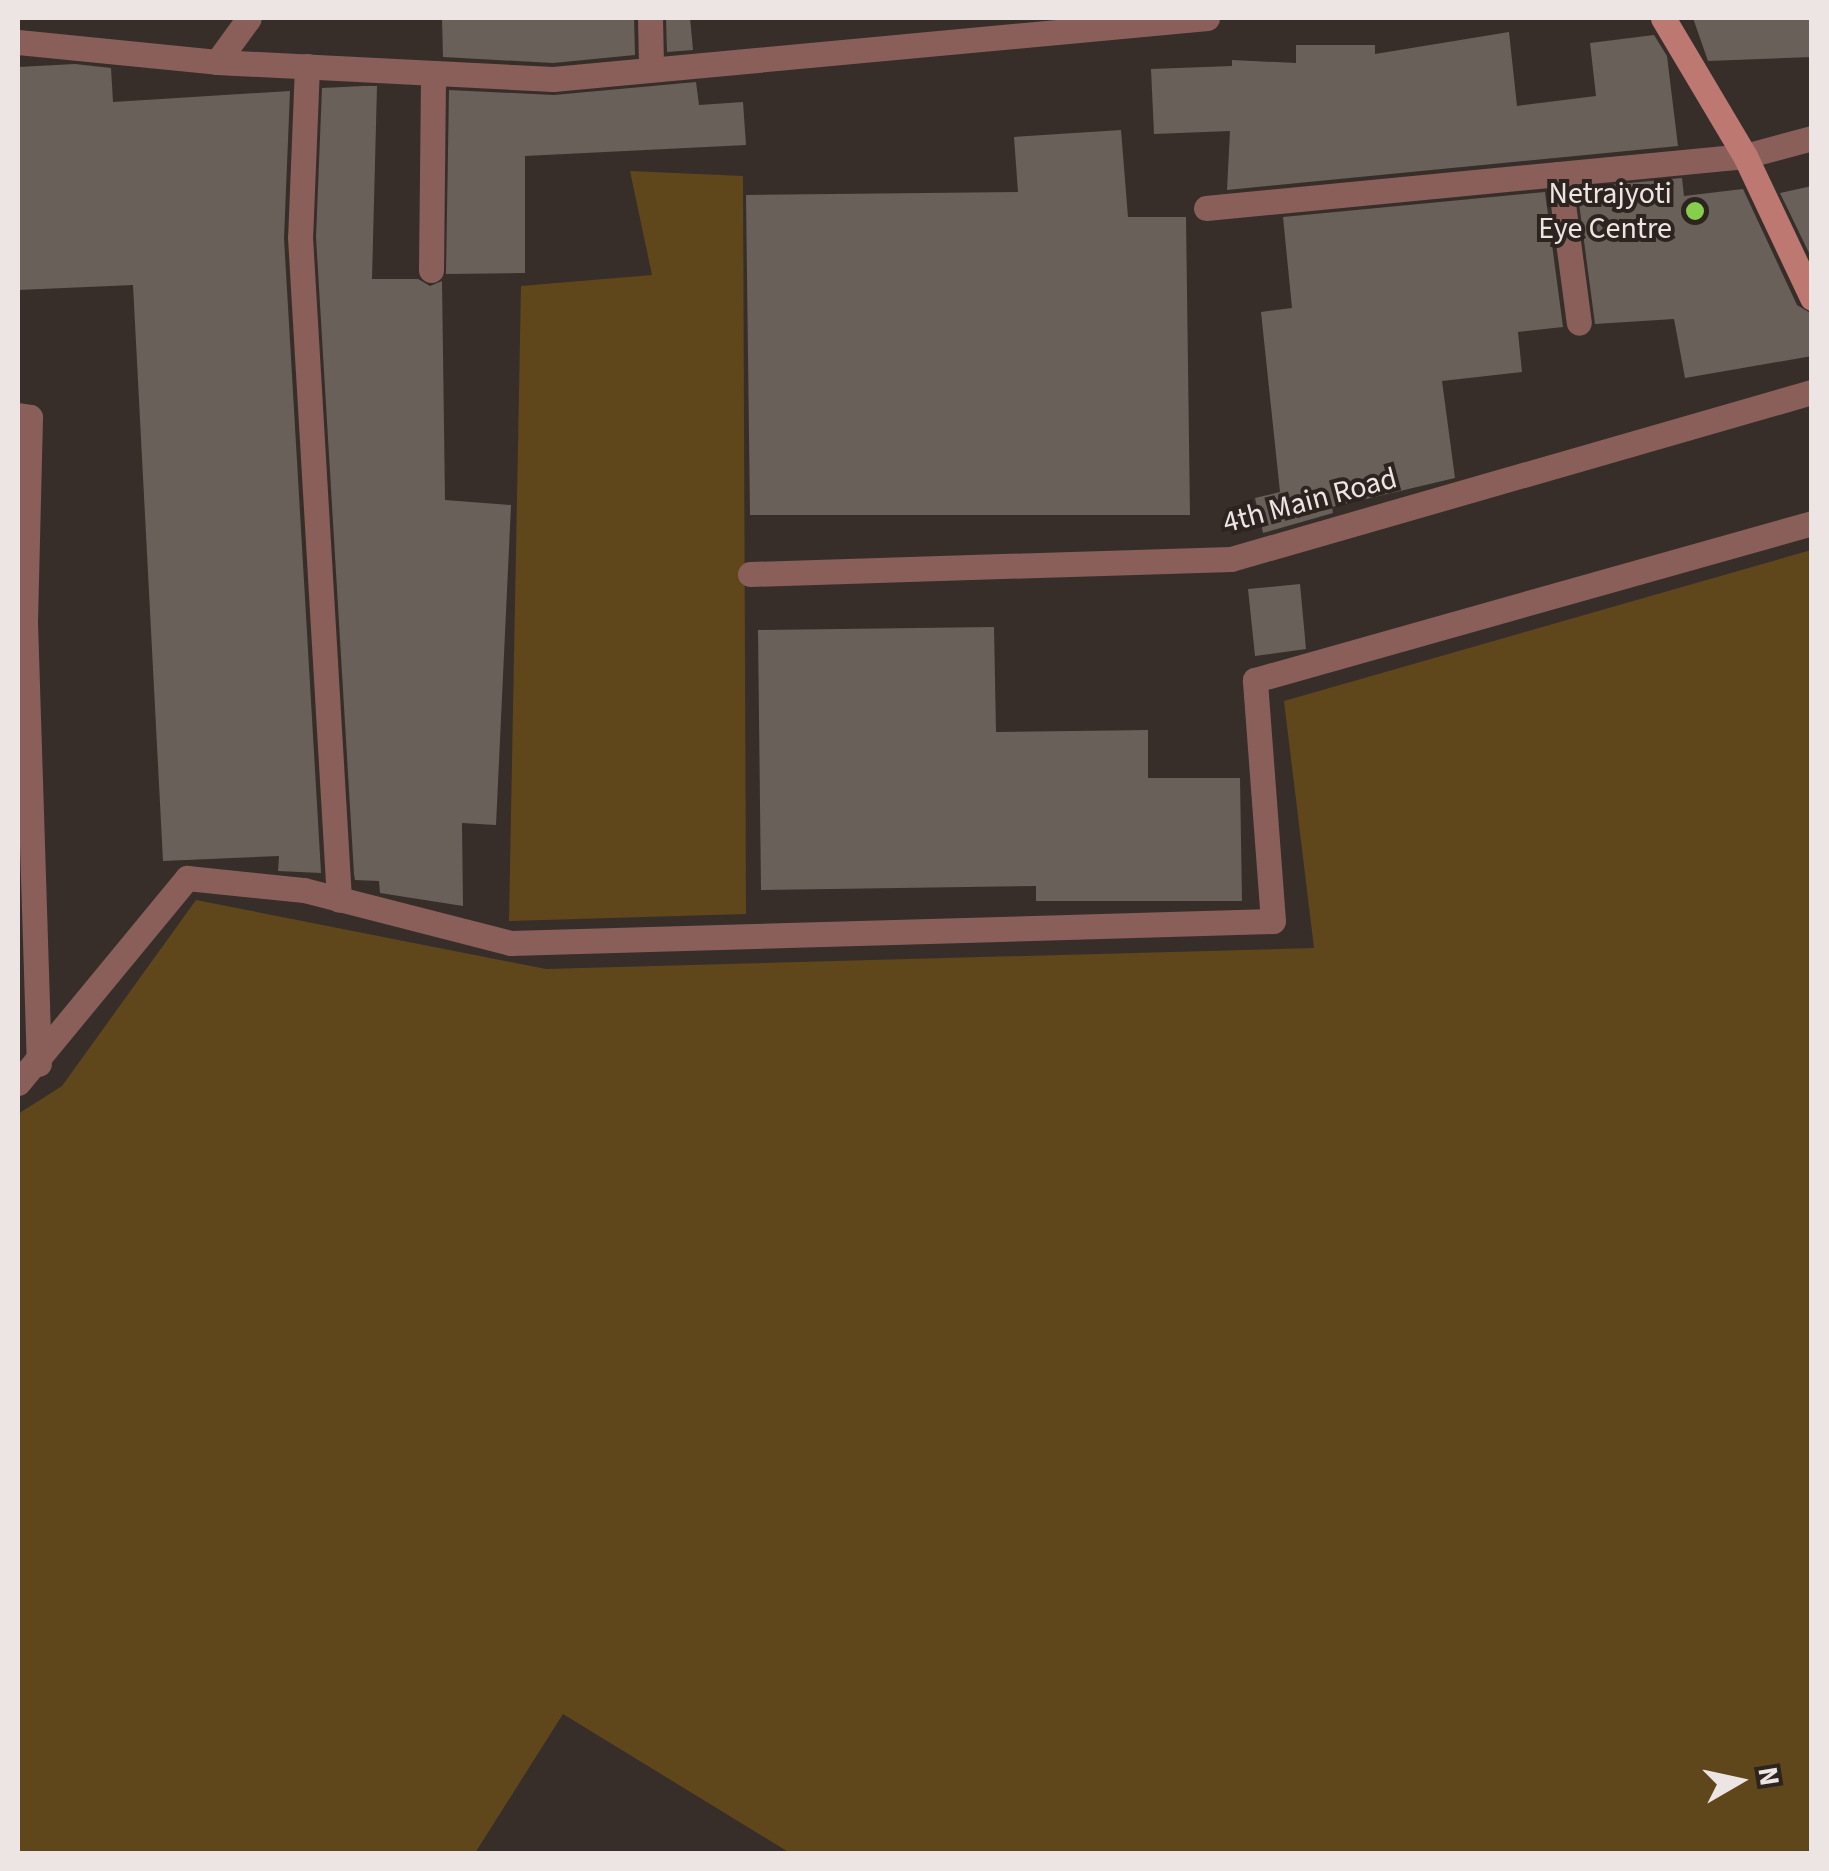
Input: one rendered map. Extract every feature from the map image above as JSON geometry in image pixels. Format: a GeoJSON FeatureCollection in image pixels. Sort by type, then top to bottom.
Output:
{"type":"FeatureCollection","features":[{"type":"Feature","properties":{"kind":"main road"},"geometry":{"type":"LineString","coordinates":[[1663,18],[1745,156],[1812,298]]}},
{"type":"Feature","properties":{"kind":"street"},"geometry":{"type":"LineString","coordinates":[[217,62],[249,18]]}},
{"type":"Feature","properties":{"kind":"street"},"geometry":{"type":"LineString","coordinates":[[650,18],[651,65]]}},
{"type":"Feature","properties":{"kind":"street"},"geometry":{"type":"LineString","coordinates":[[18,42],[217,62],[553,78],[651,65],[1129,20],[1206,18]]}},
{"type":"Feature","properties":{"kind":"street"},"geometry":{"type":"LineString","coordinates":[[307,66],[300,237],[339,900]]}},
{"type":"Feature","properties":{"kind":"street"},"geometry":{"type":"LineString","coordinates":[[431,270],[433,74]]}},
{"type":"Feature","properties":{"kind":"street"},"geometry":{"type":"LineString","coordinates":[[1206,208],[1745,156],[1812,138]]}},
{"type":"Feature","properties":{"kind":"street"},"geometry":{"type":"LineString","coordinates":[[1559,174],[1579,323]]}},
{"type":"Feature","properties":{"kind":"street","name":"4th Main Road"},"geometry":{"type":"LineString","coordinates":[[750,574],[1230,559],[1812,392]]}},
{"type":"Feature","properties":{"kind":"street"},"geometry":{"type":"LineString","coordinates":[[18,415],[30,417],[24,622],[39,1064]]}},
{"type":"Feature","properties":{"kind":"street"},"geometry":{"type":"LineString","coordinates":[[18,1083],[39,1064],[187,878],[339,900],[510,943],[1273,921],[1255,680],[1812,523]]}},
{"type":"Feature","properties":{"kind":"shaded area"},"geometry":{"type":"Polygon","coordinates":[[[630,171],[743,176],[746,914],[509,921],[521,286],[652,275],[630,171]]]}},
{"type":"Feature","properties":{"kind":"shaded area"},"geometry":{"type":"Polygon","coordinates":[[[1811,550],[1811,1853],[790,1853],[563,1714],[475,1853],[18,1853],[18,1114],[62,1086],[196,900],[546,969],[1314,948],[1284,701],[1811,550]]]}},
{"type":"Feature","properties":{"kind":"building"},"geometry":{"type":"Polygon","coordinates":[[[442,18],[634,18],[635,55],[553,63],[443,57],[442,18]]]}},
{"type":"Feature","properties":{"kind":"building"},"geometry":{"type":"Polygon","coordinates":[[[666,18],[690,18],[693,50],[667,52],[666,18]]]}},
{"type":"Feature","properties":{"kind":"building"},"geometry":{"type":"Polygon","coordinates":[[[1693,18],[1812,18],[1812,57],[1708,61],[1693,18]]]}},
{"type":"Feature","properties":{"kind":"building"},"geometry":{"type":"Polygon","coordinates":[[[1509,32],[1517,106],[1596,96],[1590,43],[1654,35],[1667,56],[1678,146],[1227,190],[1230,131],[1154,134],[1151,69],[1232,66],[1232,60],[1296,63],[1296,45],[1375,45],[1375,54],[1509,32]]]}},
{"type":"Feature","properties":{"kind":"building"},"geometry":{"type":"Polygon","coordinates":[[[75,64],[111,68],[113,102],[290,91],[284,238],[321,873],[278,871],[279,856],[163,861],[133,285],[18,290],[18,67],[75,64]]]}},
{"type":"Feature","properties":{"kind":"building"},"geometry":{"type":"Polygon","coordinates":[[[696,82],[699,105],[743,102],[746,145],[525,156],[525,273],[446,274],[449,90],[554,95],[696,82]]]}},
{"type":"Feature","properties":{"kind":"building"},"geometry":{"type":"Polygon","coordinates":[[[377,86],[372,279],[418,279],[430,286],[442,281],[445,500],[511,505],[496,825],[462,823],[463,906],[380,893],[379,881],[355,880],[354,874],[316,237],[322,88],[377,86]]]}},
{"type":"Feature","properties":{"kind":"building"},"geometry":{"type":"Polygon","coordinates":[[[1121,130],[1128,217],[1186,217],[1190,515],[750,515],[746,195],[1018,192],[1014,137],[1121,130]]]}},
{"type":"Feature","properties":{"kind":"building"},"geometry":{"type":"Polygon","coordinates":[[[1682,178],[1684,196],[1743,189],[1797,305],[1812,314],[1812,356],[1685,378],[1674,319],[1595,324],[1577,188],[1682,178]]]}},
{"type":"Feature","properties":{"kind":"building"},"geometry":{"type":"Polygon","coordinates":[[[1812,186],[1812,259],[1780,193],[1812,186]]]}},
{"type":"Feature","properties":{"kind":"building"},"geometry":{"type":"Polygon","coordinates":[[[1545,192],[1563,327],[1518,332],[1522,372],[1442,381],[1455,478],[1332,507],[1333,513],[1263,533],[1255,498],[1280,492],[1261,312],[1292,308],[1283,217],[1545,192]]]}},
{"type":"Feature","properties":{"kind":"building"},"geometry":{"type":"Polygon","coordinates":[[[1300,584],[1306,649],[1255,656],[1248,589],[1300,584]]]}},
{"type":"Feature","properties":{"kind":"building"},"geometry":{"type":"Polygon","coordinates":[[[994,627],[996,732],[1148,730],[1148,778],[1240,778],[1242,901],[1036,901],[1036,886],[761,890],[758,630],[994,627]]]}},
{"type":"Feature","properties":{"kind":"place","name":"Netrajyoti Eye Centre"},"geometry":{"type":"Point","coordinates":[1695,211]}}]}
